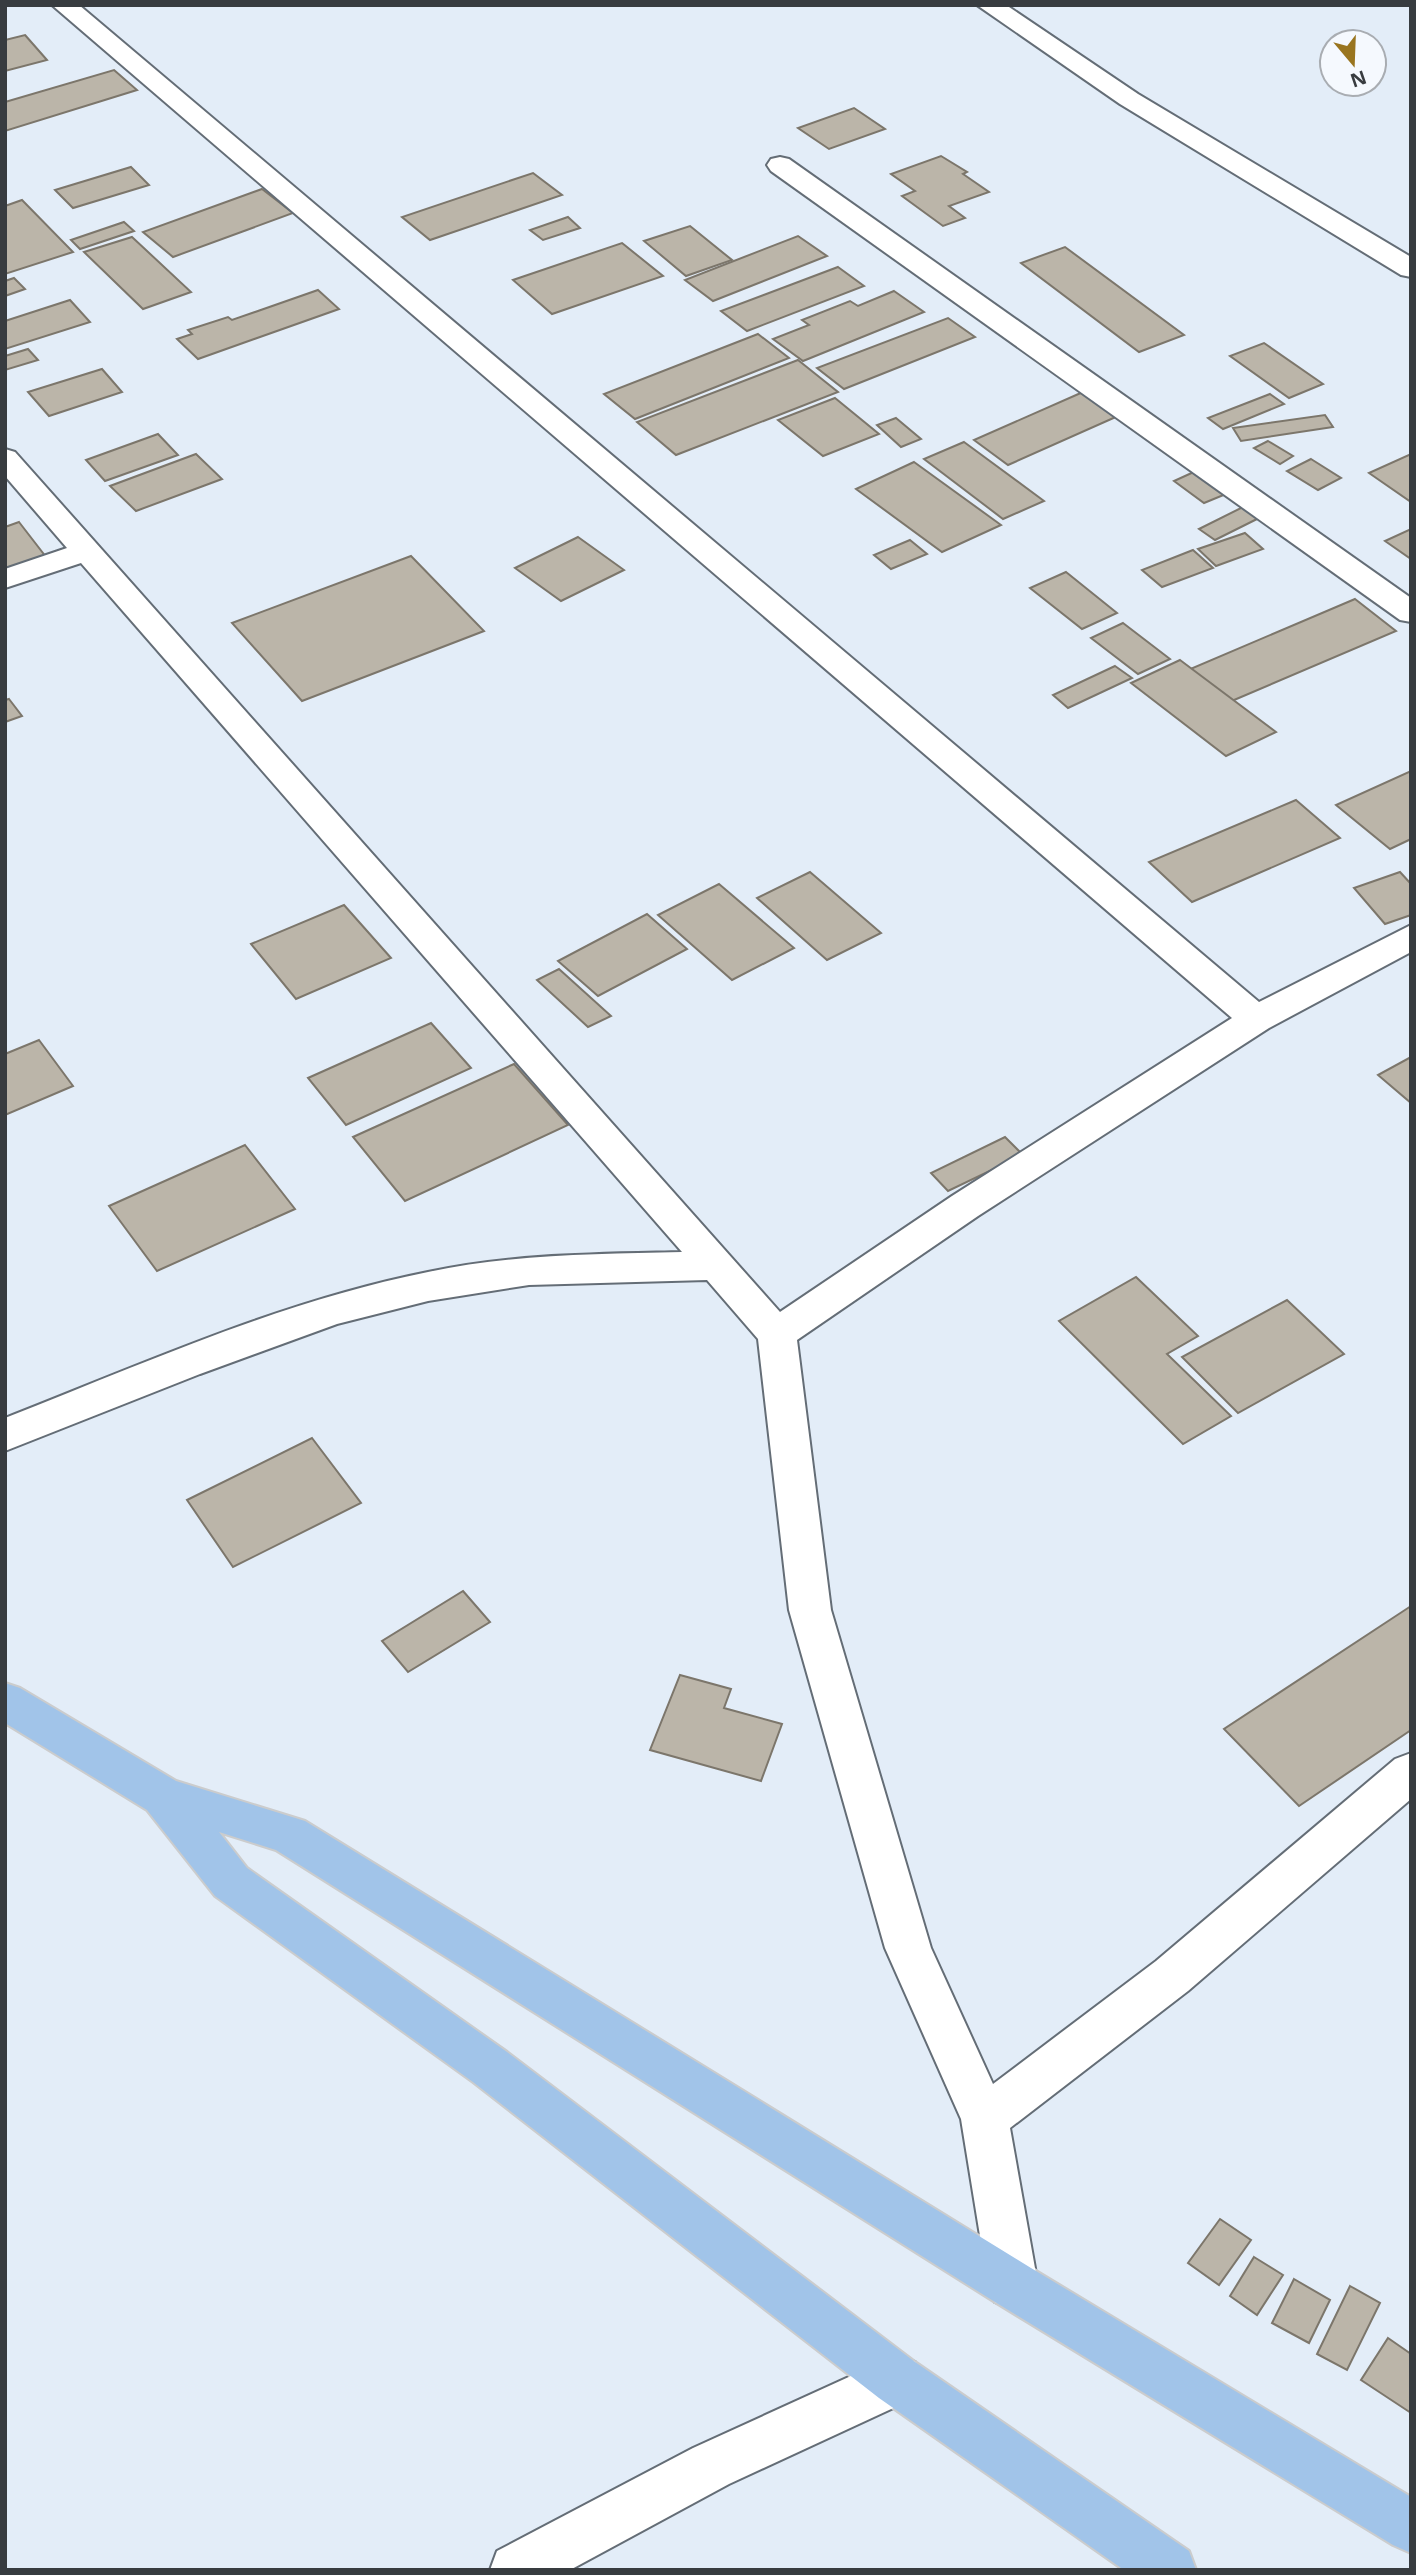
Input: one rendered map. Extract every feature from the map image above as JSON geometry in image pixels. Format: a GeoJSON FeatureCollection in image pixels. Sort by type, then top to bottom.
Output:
{"type":"FeatureCollection","features":[{"type":"Feature","properties":{"kind":"main road"},"geometry":{"type":"LineString","coordinates":[[5,1701],[163,1796],[289,1835],[1013,2286],[1411,2527]]}},
{"type":"Feature","properties":{"kind":"main road"},"geometry":{"type":"LineString","coordinates":[[163,1796],[231,1882],[490,2067],[897,2380],[1170,2570]]}},
{"type":"Feature","properties":{"kind":"street"},"geometry":{"type":"LineString","coordinates":[[64,5],[1256,1019]]}},
{"type":"Feature","properties":{"kind":"street"},"geometry":{"type":"LineString","coordinates":[[989,5],[1129,99],[1411,269]]}},
{"type":"Feature","properties":{"kind":"street"},"geometry":{"type":"LineString","coordinates":[[780,165],[1411,613]]}},
{"type":"Feature","properties":{"kind":"street"},"geometry":{"type":"LineString","coordinates":[[5,458],[644,1179],[715,1265],[777,1334],[810,1610],[908,1948],[985,2119],[1013,2286]]}},
{"type":"Feature","properties":{"kind":"street"},"geometry":{"type":"LineString","coordinates":[[5,579],[87,551]]}},
{"type":"Feature","properties":{"kind":"street"},"geometry":{"type":"LineString","coordinates":[[777,1334],[965,1206],[1256,1019],[1411,937]]}},
{"type":"Feature","properties":{"kind":"street"},"geometry":{"type":"LineString","coordinates":[[5,1435],[186,1363],[307,1320],[428,1286],[529,1272],[715,1265]]}},
{"type":"Feature","properties":{"kind":"street"},"geometry":{"type":"LineString","coordinates":[[985,2119],[1172,1976],[1411,1772]]}},
{"type":"Feature","properties":{"kind":"street"},"geometry":{"type":"LineString","coordinates":[[516,2570],[711,2466],[897,2380]]}},
{"type":"Feature","properties":{"kind":"building"},"geometry":{"type":"Polygon","coordinates":[[[25,35],[47,60],[5,71],[5,40],[25,35]]]}},
{"type":"Feature","properties":{"kind":"building"},"geometry":{"type":"Polygon","coordinates":[[[114,70],[137,90],[5,131],[5,102],[114,70]]]}},
{"type":"Feature","properties":{"kind":"building"},"geometry":{"type":"Polygon","coordinates":[[[854,108],[885,129],[829,149],[798,128],[854,108]]]}},
{"type":"Feature","properties":{"kind":"building"},"geometry":{"type":"Polygon","coordinates":[[[941,156],[967,172],[963,174],[989,192],[949,206],[965,218],[943,226],[902,196],[915,191],[891,174],[941,156]]]}},
{"type":"Feature","properties":{"kind":"building"},"geometry":{"type":"Polygon","coordinates":[[[131,167],[149,185],[73,208],[55,190],[131,167]]]}},
{"type":"Feature","properties":{"kind":"building"},"geometry":{"type":"Polygon","coordinates":[[[533,173],[562,195],[430,240],[402,217],[533,173]]]}},
{"type":"Feature","properties":{"kind":"building"},"geometry":{"type":"Polygon","coordinates":[[[262,189],[293,213],[173,257],[143,232],[262,189]]]}},
{"type":"Feature","properties":{"kind":"building"},"geometry":{"type":"Polygon","coordinates":[[[22,200],[73,252],[5,274],[5,206],[22,200]]]}},
{"type":"Feature","properties":{"kind":"building"},"geometry":{"type":"Polygon","coordinates":[[[568,217],[580,228],[543,240],[530,230],[568,217]]]}},
{"type":"Feature","properties":{"kind":"building"},"geometry":{"type":"Polygon","coordinates":[[[124,222],[134,231],[80,249],[71,240],[124,222]]]}},
{"type":"Feature","properties":{"kind":"building"},"geometry":{"type":"Polygon","coordinates":[[[690,226],[732,260],[686,276],[644,241],[690,226]]]}},
{"type":"Feature","properties":{"kind":"building"},"geometry":{"type":"Polygon","coordinates":[[[798,236],[827,256],[713,301],[685,280],[798,236]]]}},
{"type":"Feature","properties":{"kind":"building"},"geometry":{"type":"Polygon","coordinates":[[[132,237],[191,292],[143,309],[84,252],[132,237]]]}},
{"type":"Feature","properties":{"kind":"building"},"geometry":{"type":"Polygon","coordinates":[[[622,243],[663,276],[552,314],[513,280],[622,243]]]}},
{"type":"Feature","properties":{"kind":"building"},"geometry":{"type":"Polygon","coordinates":[[[1065,247],[1184,335],[1139,352],[1021,263],[1065,247]]]}},
{"type":"Feature","properties":{"kind":"building"},"geometry":{"type":"Polygon","coordinates":[[[838,267],[864,286],[747,331],[721,311],[838,267]]]}},
{"type":"Feature","properties":{"kind":"building"},"geometry":{"type":"Polygon","coordinates":[[[14,278],[25,289],[5,296],[5,281],[14,278]]]}},
{"type":"Feature","properties":{"kind":"building"},"geometry":{"type":"Polygon","coordinates":[[[318,290],[339,309],[198,359],[177,339],[192,334],[188,330],[228,317],[232,320],[318,290]]]}},
{"type":"Feature","properties":{"kind":"building"},"geometry":{"type":"Polygon","coordinates":[[[894,291],[924,312],[803,361],[773,339],[809,325],[802,320],[850,301],[858,306],[894,291]]]}},
{"type":"Feature","properties":{"kind":"building"},"geometry":{"type":"Polygon","coordinates":[[[70,300],[90,322],[5,349],[5,321],[70,300]]]}},
{"type":"Feature","properties":{"kind":"building"},"geometry":{"type":"Polygon","coordinates":[[[948,318],[975,337],[844,389],[817,368],[948,318]]]}},
{"type":"Feature","properties":{"kind":"building"},"geometry":{"type":"Polygon","coordinates":[[[758,334],[789,358],[635,419],[604,394],[758,334]]]}},
{"type":"Feature","properties":{"kind":"building"},"geometry":{"type":"Polygon","coordinates":[[[1264,343],[1323,384],[1289,398],[1230,356],[1264,343]]]}},
{"type":"Feature","properties":{"kind":"building"},"geometry":{"type":"Polygon","coordinates":[[[28,349],[38,360],[5,370],[5,356],[28,349]]]}},
{"type":"Feature","properties":{"kind":"building"},"geometry":{"type":"Polygon","coordinates":[[[798,360],[838,392],[676,455],[637,422],[798,360]]]}},
{"type":"Feature","properties":{"kind":"building"},"geometry":{"type":"Polygon","coordinates":[[[102,369],[122,392],[49,416],[28,392],[102,369]]]}},
{"type":"Feature","properties":{"kind":"building"},"geometry":{"type":"Polygon","coordinates":[[[1083,392],[1118,416],[1008,465],[974,440],[1083,392]]]}},
{"type":"Feature","properties":{"kind":"building"},"geometry":{"type":"Polygon","coordinates":[[[1270,394],[1284,404],[1223,429],[1208,418],[1270,394]]]}},
{"type":"Feature","properties":{"kind":"building"},"geometry":{"type":"Polygon","coordinates":[[[835,398],[879,434],[823,456],[778,420],[835,398]]]}},
{"type":"Feature","properties":{"kind":"building"},"geometry":{"type":"Polygon","coordinates":[[[1325,415],[1333,427],[1241,441],[1233,428],[1325,415]]]}},
{"type":"Feature","properties":{"kind":"building"},"geometry":{"type":"Polygon","coordinates":[[[896,418],[921,439],[901,447],[877,425],[896,418]]]}},
{"type":"Feature","properties":{"kind":"building"},"geometry":{"type":"Polygon","coordinates":[[[158,434],[178,455],[105,481],[86,460],[158,434]]]}},
{"type":"Feature","properties":{"kind":"building"},"geometry":{"type":"Polygon","coordinates":[[[1268,441],[1293,456],[1280,464],[1254,448],[1268,441]]]}},
{"type":"Feature","properties":{"kind":"building"},"geometry":{"type":"Polygon","coordinates":[[[964,442],[1044,501],[1003,519],[924,459],[964,442]]]}},
{"type":"Feature","properties":{"kind":"building"},"geometry":{"type":"Polygon","coordinates":[[[196,454],[222,479],[136,511],[110,486],[196,454]]]}},
{"type":"Feature","properties":{"kind":"building"},"geometry":{"type":"Polygon","coordinates":[[[1411,454],[1411,502],[1369,473],[1411,454]]]}},
{"type":"Feature","properties":{"kind":"building"},"geometry":{"type":"Polygon","coordinates":[[[1311,459],[1341,478],[1318,490],[1287,471],[1311,459]]]}},
{"type":"Feature","properties":{"kind":"building"},"geometry":{"type":"Polygon","coordinates":[[[914,462],[1001,525],[942,552],[856,489],[914,462]]]}},
{"type":"Feature","properties":{"kind":"building"},"geometry":{"type":"Polygon","coordinates":[[[1196,471],[1226,494],[1204,503],[1174,481],[1196,471]]]}},
{"type":"Feature","properties":{"kind":"building"},"geometry":{"type":"Polygon","coordinates":[[[1245,506],[1261,517],[1215,540],[1199,529],[1245,506]]]}},
{"type":"Feature","properties":{"kind":"building"},"geometry":{"type":"Polygon","coordinates":[[[19,522],[46,557],[5,571],[5,527],[19,522]]]}},
{"type":"Feature","properties":{"kind":"building"},"geometry":{"type":"Polygon","coordinates":[[[1411,529],[1411,559],[1385,541],[1411,529]]]}},
{"type":"Feature","properties":{"kind":"building"},"geometry":{"type":"Polygon","coordinates":[[[1245,533],[1263,549],[1216,566],[1198,549],[1245,533]]]}},
{"type":"Feature","properties":{"kind":"building"},"geometry":{"type":"Polygon","coordinates":[[[578,537],[624,570],[561,601],[515,568],[578,537]]]}},
{"type":"Feature","properties":{"kind":"building"},"geometry":{"type":"Polygon","coordinates":[[[910,540],[927,554],[891,569],[874,555],[910,540]]]}},
{"type":"Feature","properties":{"kind":"building"},"geometry":{"type":"Polygon","coordinates":[[[1193,550],[1213,568],[1162,587],[1142,570],[1193,550]]]}},
{"type":"Feature","properties":{"kind":"building"},"geometry":{"type":"Polygon","coordinates":[[[411,556],[484,631],[302,701],[232,623],[411,556]]]}},
{"type":"Feature","properties":{"kind":"building"},"geometry":{"type":"Polygon","coordinates":[[[1066,572],[1117,613],[1082,629],[1030,588],[1066,572]]]}},
{"type":"Feature","properties":{"kind":"building"},"geometry":{"type":"Polygon","coordinates":[[[1355,599],[1396,631],[1227,703],[1188,670],[1355,599]]]}},
{"type":"Feature","properties":{"kind":"building"},"geometry":{"type":"Polygon","coordinates":[[[1123,623],[1170,659],[1138,674],[1091,638],[1123,623]]]}},
{"type":"Feature","properties":{"kind":"building"},"geometry":{"type":"Polygon","coordinates":[[[1180,660],[1276,732],[1226,756],[1131,683],[1180,660]]]}},
{"type":"Feature","properties":{"kind":"building"},"geometry":{"type":"Polygon","coordinates":[[[1115,666],[1132,678],[1068,708],[1053,695],[1115,666]]]}},
{"type":"Feature","properties":{"kind":"building"},"geometry":{"type":"Polygon","coordinates":[[[9,699],[22,716],[5,722],[5,700],[9,699]]]}},
{"type":"Feature","properties":{"kind":"building"},"geometry":{"type":"Polygon","coordinates":[[[1411,771],[1411,839],[1390,849],[1336,805],[1411,771]]]}},
{"type":"Feature","properties":{"kind":"building"},"geometry":{"type":"Polygon","coordinates":[[[1296,800],[1340,838],[1192,902],[1149,862],[1296,800]]]}},
{"type":"Feature","properties":{"kind":"building"},"geometry":{"type":"Polygon","coordinates":[[[810,872],[881,933],[827,960],[757,898],[810,872]]]}},
{"type":"Feature","properties":{"kind":"building"},"geometry":{"type":"Polygon","coordinates":[[[1400,872],[1411,884],[1411,915],[1385,924],[1354,888],[1400,872]]]}},
{"type":"Feature","properties":{"kind":"building"},"geometry":{"type":"Polygon","coordinates":[[[719,884],[794,948],[732,980],[658,915],[719,884]]]}},
{"type":"Feature","properties":{"kind":"building"},"geometry":{"type":"Polygon","coordinates":[[[344,905],[391,958],[296,999],[251,944],[344,905]]]}},
{"type":"Feature","properties":{"kind":"building"},"geometry":{"type":"Polygon","coordinates":[[[647,914],[687,949],[598,996],[558,961],[647,914]]]}},
{"type":"Feature","properties":{"kind":"building"},"geometry":{"type":"Polygon","coordinates":[[[559,969],[611,1016],[588,1027],[537,980],[559,969]]]}},
{"type":"Feature","properties":{"kind":"building"},"geometry":{"type":"Polygon","coordinates":[[[431,1023],[471,1068],[346,1125],[308,1078],[431,1023]]]}},
{"type":"Feature","properties":{"kind":"building"},"geometry":{"type":"Polygon","coordinates":[[[39,1040],[73,1086],[5,1115],[5,1054],[39,1040]]]}},
{"type":"Feature","properties":{"kind":"building"},"geometry":{"type":"Polygon","coordinates":[[[1411,1057],[1411,1103],[1378,1075],[1411,1057]]]}},
{"type":"Feature","properties":{"kind":"building"},"geometry":{"type":"Polygon","coordinates":[[[514,1064],[568,1125],[405,1201],[353,1137],[514,1064]]]}},
{"type":"Feature","properties":{"kind":"building"},"geometry":{"type":"Polygon","coordinates":[[[1005,1137],[1023,1155],[948,1191],[931,1173],[1005,1137]]]}},
{"type":"Feature","properties":{"kind":"building"},"geometry":{"type":"Polygon","coordinates":[[[245,1145],[295,1209],[157,1271],[109,1206],[245,1145]]]}},
{"type":"Feature","properties":{"kind":"building"},"geometry":{"type":"Polygon","coordinates":[[[1136,1277],[1198,1336],[1167,1354],[1231,1416],[1183,1444],[1059,1321],[1136,1277]]]}},
{"type":"Feature","properties":{"kind":"building"},"geometry":{"type":"Polygon","coordinates":[[[1287,1300],[1344,1354],[1238,1413],[1182,1357],[1287,1300]]]}},
{"type":"Feature","properties":{"kind":"building"},"geometry":{"type":"Polygon","coordinates":[[[312,1438],[361,1503],[233,1567],[187,1500],[312,1438]]]}},
{"type":"Feature","properties":{"kind":"building"},"geometry":{"type":"Polygon","coordinates":[[[463,1591],[490,1622],[408,1672],[382,1641],[463,1591]]]}},
{"type":"Feature","properties":{"kind":"building"},"geometry":{"type":"Polygon","coordinates":[[[1411,1606],[1411,1730],[1299,1806],[1224,1729],[1411,1606]]]}},
{"type":"Feature","properties":{"kind":"building"},"geometry":{"type":"Polygon","coordinates":[[[680,1675],[731,1689],[724,1708],[782,1724],[761,1781],[650,1750],[680,1675]]]}},
{"type":"Feature","properties":{"kind":"building"},"geometry":{"type":"Polygon","coordinates":[[[1220,2219],[1251,2240],[1219,2285],[1188,2263],[1220,2219]]]}},
{"type":"Feature","properties":{"kind":"building"},"geometry":{"type":"Polygon","coordinates":[[[1254,2257],[1283,2275],[1257,2315],[1230,2296],[1254,2257]]]}},
{"type":"Feature","properties":{"kind":"building"},"geometry":{"type":"Polygon","coordinates":[[[1294,2279],[1330,2300],[1309,2343],[1272,2323],[1294,2279]]]}},
{"type":"Feature","properties":{"kind":"building"},"geometry":{"type":"Polygon","coordinates":[[[1350,2286],[1380,2303],[1347,2370],[1317,2354],[1350,2286]]]}},
{"type":"Feature","properties":{"kind":"building"},"geometry":{"type":"Polygon","coordinates":[[[1388,2338],[1411,2354],[1411,2413],[1361,2380],[1388,2338]]]}}]}
